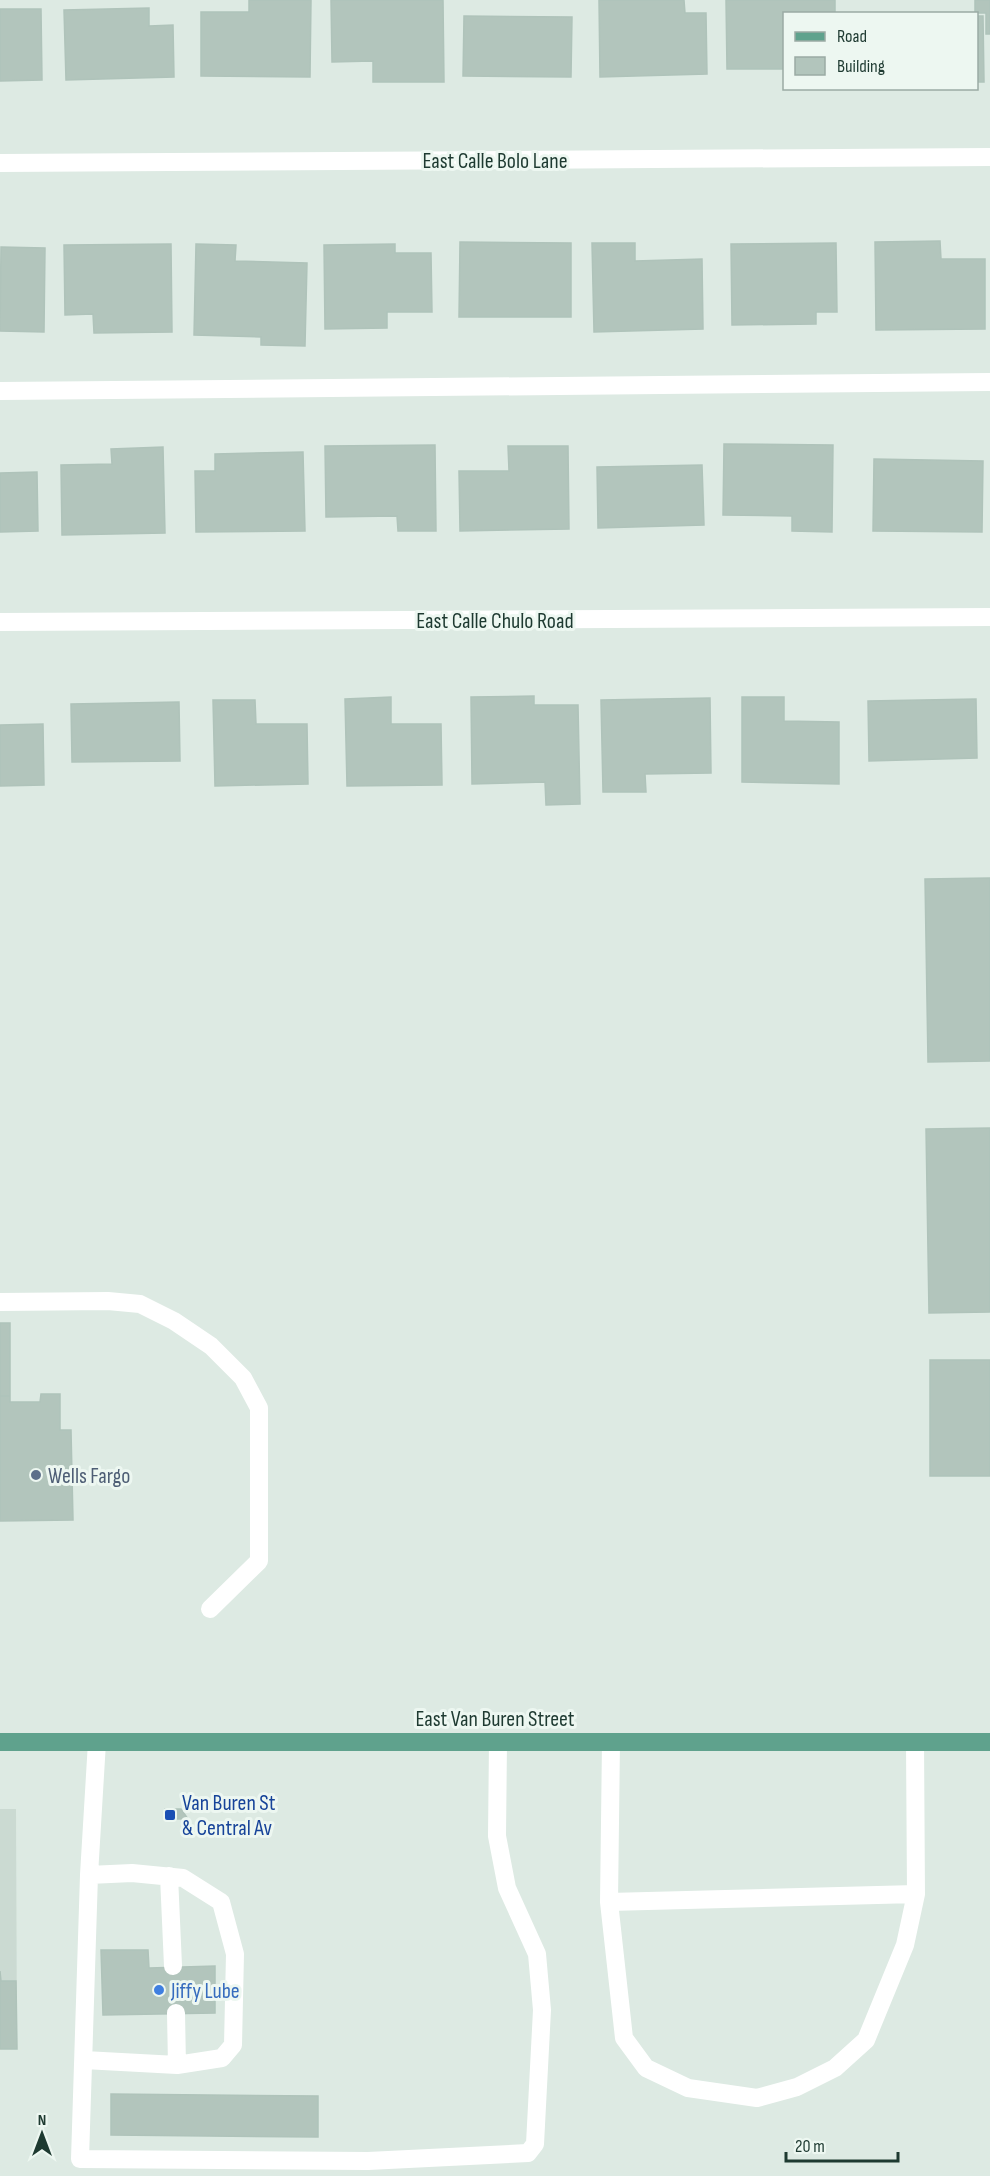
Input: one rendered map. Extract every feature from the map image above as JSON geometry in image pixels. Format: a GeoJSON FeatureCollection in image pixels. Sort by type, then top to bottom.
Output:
{"type":"FeatureCollection","features":[{"type":"Feature","properties":{"kind":"main road","name":"East Van Buren Street"},"geometry":{"type":"LineString","coordinates":[[0,1742],[990,1742]]}},
{"type":"Feature","properties":{"kind":"street","name":"East Calle Bolo Lane"},"geometry":{"type":"LineString","coordinates":[[0,163],[990,157]]}},
{"type":"Feature","properties":{"kind":"street"},"geometry":{"type":"LineString","coordinates":[[0,391],[990,382]]}},
{"type":"Feature","properties":{"kind":"street","name":"East Calle Chulo Road"},"geometry":{"type":"LineString","coordinates":[[0,622],[990,618]]}},
{"type":"Feature","properties":{"kind":"street"},"geometry":{"type":"LineString","coordinates":[[0,1302],[108,1301],[140,1304],[174,1321],[211,1346],[243,1378],[259,1408],[259,1561],[210,1609]]}},
{"type":"Feature","properties":{"kind":"street"},"geometry":{"type":"LineString","coordinates":[[97,1742],[89,1875],[80,2159],[368,2160],[528,2153],[535,2144],[542,2010],[537,1954],[507,1888],[497,1836],[498,1742]]}},
{"type":"Feature","properties":{"kind":"street"},"geometry":{"type":"LineString","coordinates":[[611,1742],[609,1902],[624,2038],[646,2068],[688,2088],[758,2098],[797,2087],[835,2068],[866,2040],[906,1945],[916,1894],[915,1742]]}},
{"type":"Feature","properties":{"kind":"street"},"geometry":{"type":"LineString","coordinates":[[84,2060],[177,2065],[222,2058],[233,2045],[235,1954],[221,1902],[183,1878],[132,1873],[89,1875]]}},
{"type":"Feature","properties":{"kind":"street"},"geometry":{"type":"LineString","coordinates":[[169,1876],[173,1966]]}},
{"type":"Feature","properties":{"kind":"street"},"geometry":{"type":"LineString","coordinates":[[609,1902],[916,1894]]}},
{"type":"Feature","properties":{"kind":"street"},"geometry":{"type":"LineString","coordinates":[[176,2013],[177,2065]]}},
{"type":"Feature","properties":{"kind":"shaded area"},"geometry":{"type":"Polygon","coordinates":[[[0,1809],[16,1809],[17,2049],[0,2049],[0,1809]]]}},
{"type":"Feature","properties":{"kind":"building"},"geometry":{"type":"Polygon","coordinates":[[[249,0],[311,0],[310,77],[201,76],[201,12],[249,12],[249,0]]]}},
{"type":"Feature","properties":{"kind":"building"},"geometry":{"type":"Polygon","coordinates":[[[331,0],[443,0],[444,82],[373,82],[373,61],[332,62],[331,0]]]}},
{"type":"Feature","properties":{"kind":"building"},"geometry":{"type":"Polygon","coordinates":[[[599,0],[684,0],[685,13],[706,13],[707,74],[600,77],[599,0]]]}},
{"type":"Feature","properties":{"kind":"building"},"geometry":{"type":"Polygon","coordinates":[[[726,0],[835,0],[835,12],[783,12],[783,69],[727,69],[726,0]]]}},
{"type":"Feature","properties":{"kind":"building"},"geometry":{"type":"Polygon","coordinates":[[[975,0],[990,0],[990,34],[986,34],[986,13],[975,12],[975,0]]]}},
{"type":"Feature","properties":{"kind":"building"},"geometry":{"type":"Polygon","coordinates":[[[149,8],[149,26],[173,25],[174,77],[66,80],[64,10],[149,8]]]}},
{"type":"Feature","properties":{"kind":"building"},"geometry":{"type":"Polygon","coordinates":[[[0,9],[41,9],[42,80],[0,81],[0,9]]]}},
{"type":"Feature","properties":{"kind":"building"},"geometry":{"type":"Polygon","coordinates":[[[464,16],[572,17],[571,77],[463,76],[464,16]]]}},
{"type":"Feature","properties":{"kind":"building"},"geometry":{"type":"Polygon","coordinates":[[[978,16],[983,16],[984,82],[978,82],[978,16]]]}},
{"type":"Feature","properties":{"kind":"building"},"geometry":{"type":"Polygon","coordinates":[[[940,241],[941,259],[985,259],[985,329],[876,330],[875,242],[940,241]]]}},
{"type":"Feature","properties":{"kind":"building"},"geometry":{"type":"Polygon","coordinates":[[[460,242],[571,243],[571,317],[459,317],[460,242]]]}},
{"type":"Feature","properties":{"kind":"building"},"geometry":{"type":"Polygon","coordinates":[[[592,243],[635,243],[635,261],[702,259],[703,329],[594,332],[592,243]]]}},
{"type":"Feature","properties":{"kind":"building"},"geometry":{"type":"Polygon","coordinates":[[[836,243],[837,312],[816,312],[816,324],[732,325],[731,244],[836,243]]]}},
{"type":"Feature","properties":{"kind":"building"},"geometry":{"type":"Polygon","coordinates":[[[171,244],[172,332],[94,333],[93,314],[65,315],[64,245],[171,244]]]}},
{"type":"Feature","properties":{"kind":"building"},"geometry":{"type":"Polygon","coordinates":[[[196,244],[236,245],[235,261],[307,263],[305,346],[261,345],[261,337],[194,335],[196,244]]]}},
{"type":"Feature","properties":{"kind":"building"},"geometry":{"type":"Polygon","coordinates":[[[395,244],[395,253],[431,253],[432,312],[387,312],[387,328],[325,329],[324,245],[395,244]]]}},
{"type":"Feature","properties":{"kind":"building"},"geometry":{"type":"Polygon","coordinates":[[[1,247],[45,248],[44,332],[0,331],[1,247]]]}},
{"type":"Feature","properties":{"kind":"building"},"geometry":{"type":"Polygon","coordinates":[[[724,444],[833,445],[832,532],[792,531],[792,516],[723,515],[724,444]]]}},
{"type":"Feature","properties":{"kind":"building"},"geometry":{"type":"Polygon","coordinates":[[[435,445],[436,531],[398,531],[397,516],[326,517],[325,446],[435,445]]]}},
{"type":"Feature","properties":{"kind":"building"},"geometry":{"type":"Polygon","coordinates":[[[508,446],[568,446],[569,529],[460,531],[459,471],[509,471],[508,446]]]}},
{"type":"Feature","properties":{"kind":"building"},"geometry":{"type":"Polygon","coordinates":[[[163,447],[165,533],[62,535],[61,465],[112,464],[111,449],[163,447]]]}},
{"type":"Feature","properties":{"kind":"building"},"geometry":{"type":"Polygon","coordinates":[[[303,452],[305,531],[196,532],[195,471],[215,471],[215,454],[303,452]]]}},
{"type":"Feature","properties":{"kind":"building"},"geometry":{"type":"Polygon","coordinates":[[[874,459],[983,461],[982,532],[873,531],[874,459]]]}},
{"type":"Feature","properties":{"kind":"building"},"geometry":{"type":"Polygon","coordinates":[[[702,465],[704,525],[598,528],[597,467],[702,465]]]}},
{"type":"Feature","properties":{"kind":"building"},"geometry":{"type":"Polygon","coordinates":[[[37,472],[38,531],[0,532],[0,473],[37,472]]]}},
{"type":"Feature","properties":{"kind":"building"},"geometry":{"type":"Polygon","coordinates":[[[534,696],[534,705],[578,705],[580,804],[546,805],[545,782],[472,784],[471,697],[534,696]]]}},
{"type":"Feature","properties":{"kind":"building"},"geometry":{"type":"Polygon","coordinates":[[[391,697],[391,724],[441,724],[442,785],[347,786],[345,699],[391,697]]]}},
{"type":"Feature","properties":{"kind":"building"},"geometry":{"type":"Polygon","coordinates":[[[742,697],[784,697],[784,721],[839,722],[839,784],[742,782],[742,697]]]}},
{"type":"Feature","properties":{"kind":"building"},"geometry":{"type":"Polygon","coordinates":[[[710,698],[711,773],[645,774],[646,792],[603,792],[601,700],[710,698]]]}},
{"type":"Feature","properties":{"kind":"building"},"geometry":{"type":"Polygon","coordinates":[[[976,699],[977,758],[869,761],[868,701],[976,699]]]}},
{"type":"Feature","properties":{"kind":"building"},"geometry":{"type":"Polygon","coordinates":[[[213,700],[255,700],[256,724],[307,724],[308,784],[215,786],[213,700]]]}},
{"type":"Feature","properties":{"kind":"building"},"geometry":{"type":"Polygon","coordinates":[[[179,702],[180,761],[72,762],[71,704],[179,702]]]}},
{"type":"Feature","properties":{"kind":"building"},"geometry":{"type":"Polygon","coordinates":[[[43,724],[44,785],[0,786],[0,725],[43,724]]]}},
{"type":"Feature","properties":{"kind":"building"},"geometry":{"type":"Polygon","coordinates":[[[990,878],[990,1061],[928,1062],[925,879],[990,878]]]}},
{"type":"Feature","properties":{"kind":"building"},"geometry":{"type":"Polygon","coordinates":[[[990,1128],[990,1312],[929,1313],[926,1129],[990,1128]]]}},
{"type":"Feature","properties":{"kind":"building"},"geometry":{"type":"Polygon","coordinates":[[[0,1323],[10,1323],[10,1396],[0,1396],[0,1323]]]}},
{"type":"Feature","properties":{"kind":"building"},"geometry":{"type":"Polygon","coordinates":[[[930,1360],[990,1360],[990,1476],[930,1476],[930,1360]]]}},
{"type":"Feature","properties":{"kind":"building","name":"Wells Fargo"},"geometry":{"type":"Polygon","coordinates":[[[41,1394],[60,1394],[60,1430],[71,1430],[73,1520],[0,1521],[0,1396],[10,1396],[10,1402],[40,1402],[41,1394]]]}},
{"type":"Feature","properties":{"kind":"building"},"geometry":{"type":"Polygon","coordinates":[[[165,1809],[181,1809],[188,1819],[165,1819],[165,1809]]]}},
{"type":"Feature","properties":{"kind":"building","name":"Jiffy Lube"},"geometry":{"type":"Polygon","coordinates":[[[101,1950],[148,1950],[149,1968],[215,1966],[215,2013],[103,2015],[101,1950]]]}},
{"type":"Feature","properties":{"kind":"building"},"geometry":{"type":"Polygon","coordinates":[[[0,1971],[1,1981],[16,1981],[17,2049],[0,2049],[0,1971]]]}},
{"type":"Feature","properties":{"kind":"building"},"geometry":{"type":"Polygon","coordinates":[[[111,2094],[318,2096],[318,2137],[111,2135],[111,2094]]]}},
{"type":"Feature","properties":{"kind":"place","name":"Wells Fargo"},"geometry":{"type":"Point","coordinates":[36,1475]}},
{"type":"Feature","properties":{"kind":"place","name":"Van Buren St & Central Av"},"geometry":{"type":"Point","coordinates":[170,1815]}},
{"type":"Feature","properties":{"kind":"place","name":"Jiffy Lube"},"geometry":{"type":"Point","coordinates":[159,1990]}}]}
